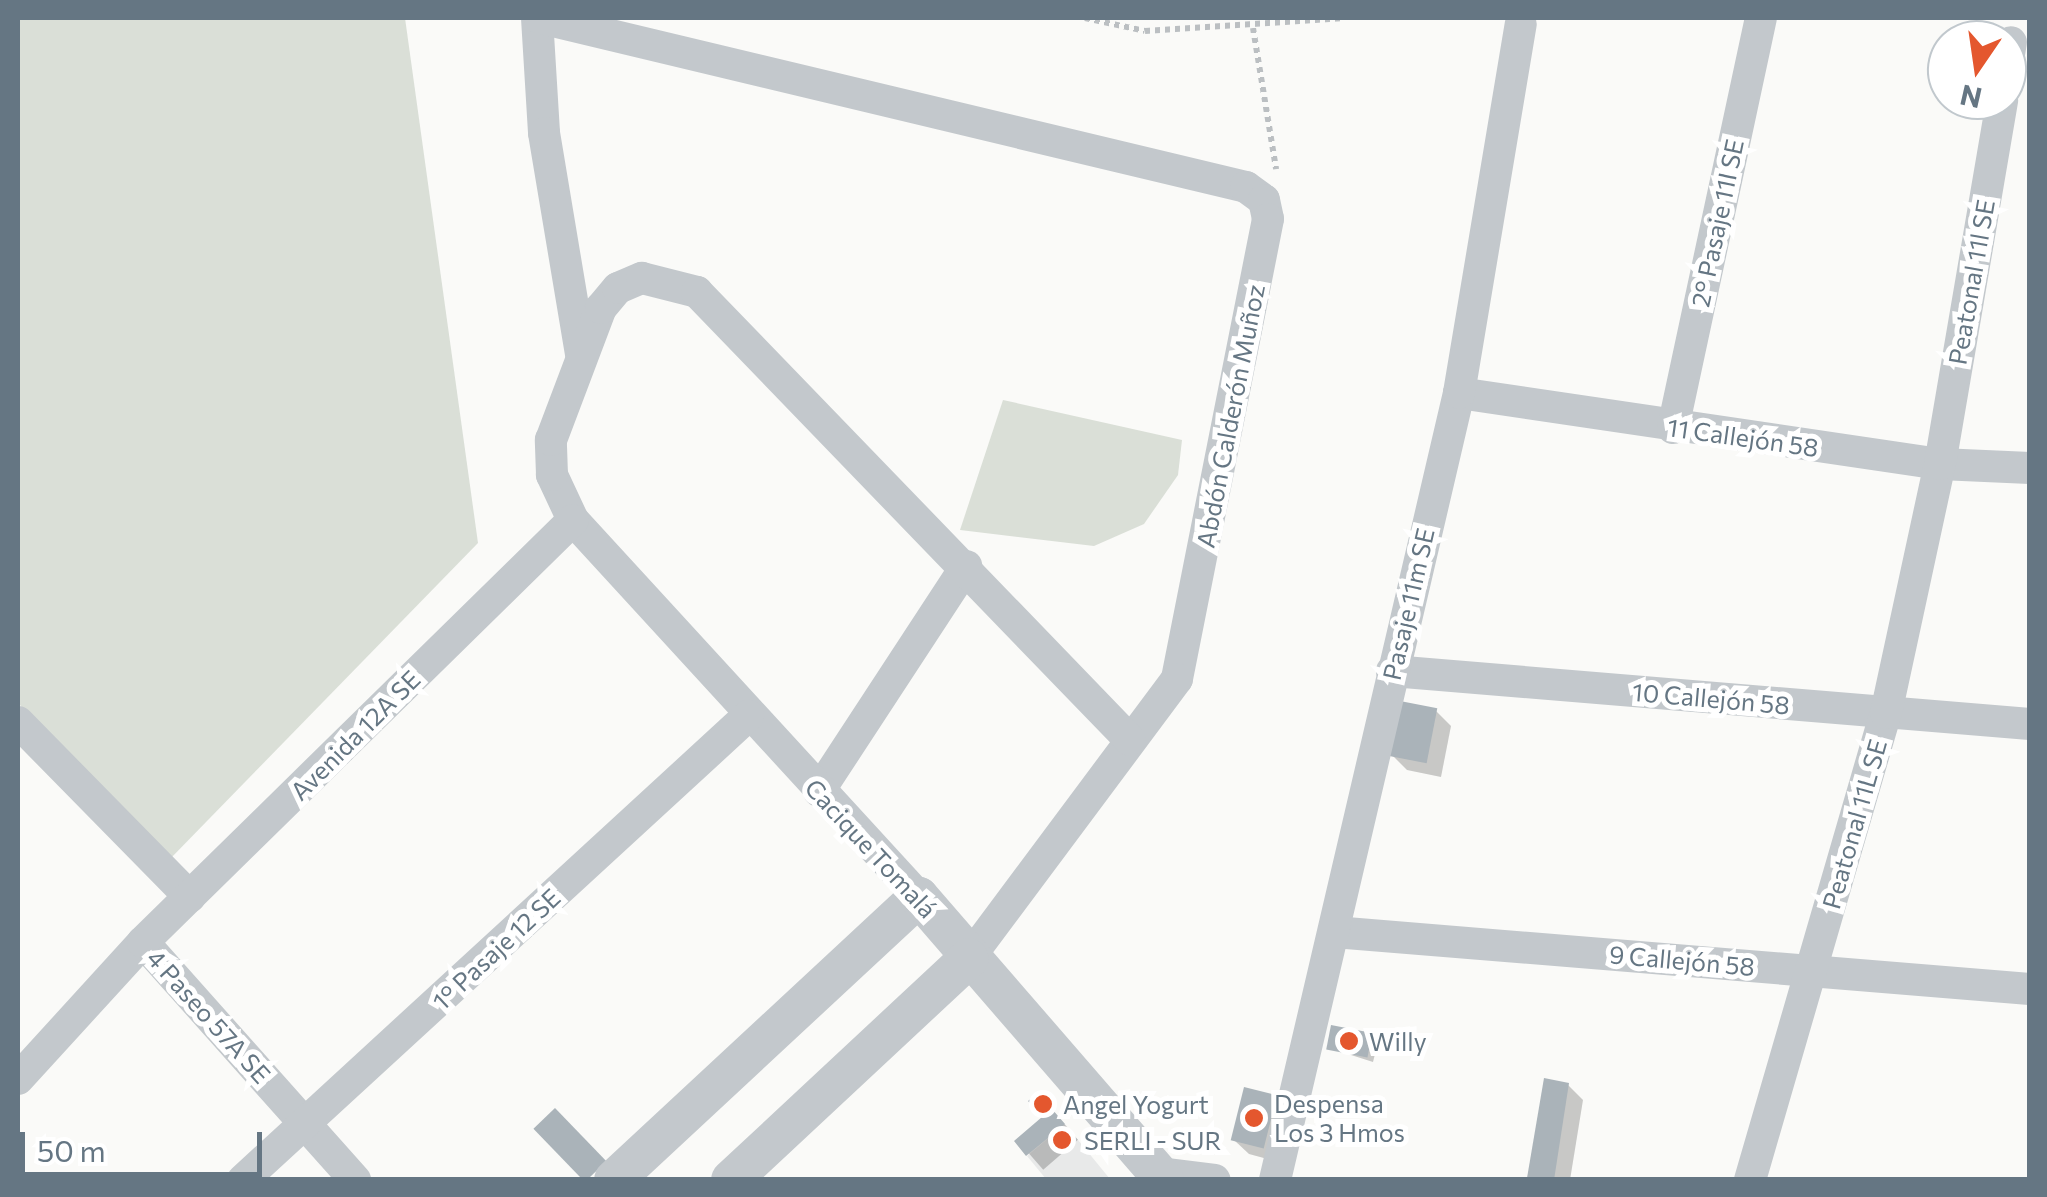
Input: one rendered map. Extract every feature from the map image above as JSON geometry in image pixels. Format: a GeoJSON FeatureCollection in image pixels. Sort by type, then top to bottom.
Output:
{"type":"FeatureCollection","features":[{"type":"Feature","properties":{"kind":"street"},"geometry":{"type":"LineString","coordinates":[[581,355],[544,132],[538,18],[1246,187],[1264,200],[1268,220]]}},
{"type":"Feature","properties":{"kind":"street","name":"2° Pasaje 11I SE"},"geometry":{"type":"LineString","coordinates":[[1672,428],[1761,18]]}},
{"type":"Feature","properties":{"kind":"street","name":"Pasaje 11m SE"},"geometry":{"type":"LineString","coordinates":[[1275,1180],[1458,392],[1521,24]]}},
{"type":"Feature","properties":{"kind":"street","name":"Peatonal 11l SE"},"geometry":{"type":"LineString","coordinates":[[1940,464],[1999,120]]}},
{"type":"Feature","properties":{"kind":"street","name":"Abdón Calderón Muñoz"},"geometry":{"type":"LineString","coordinates":[[969,958],[1168,694],[1182,661],[1268,220]]}},
{"type":"Feature","properties":{"kind":"street"},"geometry":{"type":"LineString","coordinates":[[574,520],[548,458],[581,355],[618,288],[642,278],[697,292],[966,566],[1130,740]]}},
{"type":"Feature","properties":{"kind":"street","name":"11 Callejón 58"},"geometry":{"type":"LineString","coordinates":[[1458,392],[1672,428],[1940,464],[2030,468]]}},
{"type":"Feature","properties":{"kind":"street","name":"Peatonal 11L SE"},"geometry":{"type":"LineString","coordinates":[[1750,1180],[1886,713],[1940,464]]}},
{"type":"Feature","properties":{"kind":"street","name":"Cacique Tomalá"},"geometry":{"type":"LineString","coordinates":[[574,520],[748,716],[919,897],[1158,1177]]}},
{"type":"Feature","properties":{"kind":"street","name":"Avenida 12A SE"},"geometry":{"type":"LineString","coordinates":[[18,1080],[143,942],[574,520]]}},
{"type":"Feature","properties":{"kind":"street"},"geometry":{"type":"LineString","coordinates":[[818,791],[966,566]]}},
{"type":"Feature","properties":{"kind":"street","name":"10 Callejón 58"},"geometry":{"type":"LineString","coordinates":[[1392,670],[2030,724]]}},
{"type":"Feature","properties":{"kind":"street","name":"1° Pasaje 12 SE"},"geometry":{"type":"LineString","coordinates":[[242,1180],[748,716]]}},
{"type":"Feature","properties":{"kind":"street"},"geometry":{"type":"LineString","coordinates":[[18,722],[190,897]]}},
{"type":"Feature","properties":{"kind":"street"},"geometry":{"type":"LineString","coordinates":[[614,1180],[919,897]]}},
{"type":"Feature","properties":{"kind":"street","name":"9 Callejón 58"},"geometry":{"type":"LineString","coordinates":[[1334,932],[2030,989]]}},
{"type":"Feature","properties":{"kind":"street","name":"4 Paseo 57A SE"},"geometry":{"type":"LineString","coordinates":[[143,942],[355,1180]]}},
{"type":"Feature","properties":{"kind":"street"},"geometry":{"type":"LineString","coordinates":[[731,1180],[969,958]]}},
{"type":"Feature","properties":{"kind":"street"},"geometry":{"type":"LineString","coordinates":[[1158,1177],[1215,1180]]}},
{"type":"Feature","properties":{"kind":"path"},"geometry":{"type":"LineString","coordinates":[[1085,18],[1145,32],[1253,28],[1345,18]]}},
{"type":"Feature","properties":{"kind":"path"},"geometry":{"type":"LineString","coordinates":[[1253,28],[1277,151],[1268,220]]}},
{"type":"Feature","properties":{"kind":"shaded area"},"geometry":{"type":"Polygon","coordinates":[[[18,18],[405,18],[478,543],[170,859],[18,703],[18,18]]]}},
{"type":"Feature","properties":{"kind":"shaded area"},"geometry":{"type":"Polygon","coordinates":[[[1003,400],[1182,440],[1178,475],[1144,524],[1094,546],[960,530],[1003,400]]]}},
{"type":"Feature","properties":{"kind":"shaded area","name":"SERLI - SUR"},"geometry":{"type":"Polygon","coordinates":[[[1065,1124],[1110,1179],[1046,1179],[1027,1156],[1065,1124]]]}},
{"type":"Feature","properties":{"kind":"building"},"geometry":{"type":"Polygon","coordinates":[[[1400,701],[1437,708],[1427,763],[1389,756],[1400,701]]]}},
{"type":"Feature","properties":{"kind":"building","name":"Willy"},"geometry":{"type":"Polygon","coordinates":[[[1331,1025],[1372,1033],[1367,1058],[1326,1050],[1331,1025]]]}},
{"type":"Feature","properties":{"kind":"building"},"geometry":{"type":"Polygon","coordinates":[[[1544,1078],[1569,1083],[1554,1180],[1534,1180],[1527,1178],[1544,1078]]]}},
{"type":"Feature","properties":{"kind":"building","name":"Despensa Los 3 Hmos"},"geometry":{"type":"Polygon","coordinates":[[[1244,1087],[1277,1095],[1264,1149],[1231,1140],[1244,1087]]]}},
{"type":"Feature","properties":{"kind":"building"},"geometry":{"type":"Polygon","coordinates":[[[1038,1093],[1065,1124],[1026,1156],[1014,1141],[1042,1117],[1028,1101],[1038,1093]]]}},
{"type":"Feature","properties":{"kind":"building"},"geometry":{"type":"Polygon","coordinates":[[[555,1108],[606,1161],[583,1180],[533,1129],[555,1108]]]}},
{"type":"Feature","properties":{"kind":"place","name":"Willy"},"geometry":{"type":"Point","coordinates":[1349,1041]}},
{"type":"Feature","properties":{"kind":"place","name":"Angel Yogurt"},"geometry":{"type":"Point","coordinates":[1043,1104]}},
{"type":"Feature","properties":{"kind":"place","name":"Despensa Los 3 Hmos"},"geometry":{"type":"Point","coordinates":[1254,1118]}},
{"type":"Feature","properties":{"kind":"place","name":"SERLI - SUR"},"geometry":{"type":"Point","coordinates":[1062,1140]}}]}
